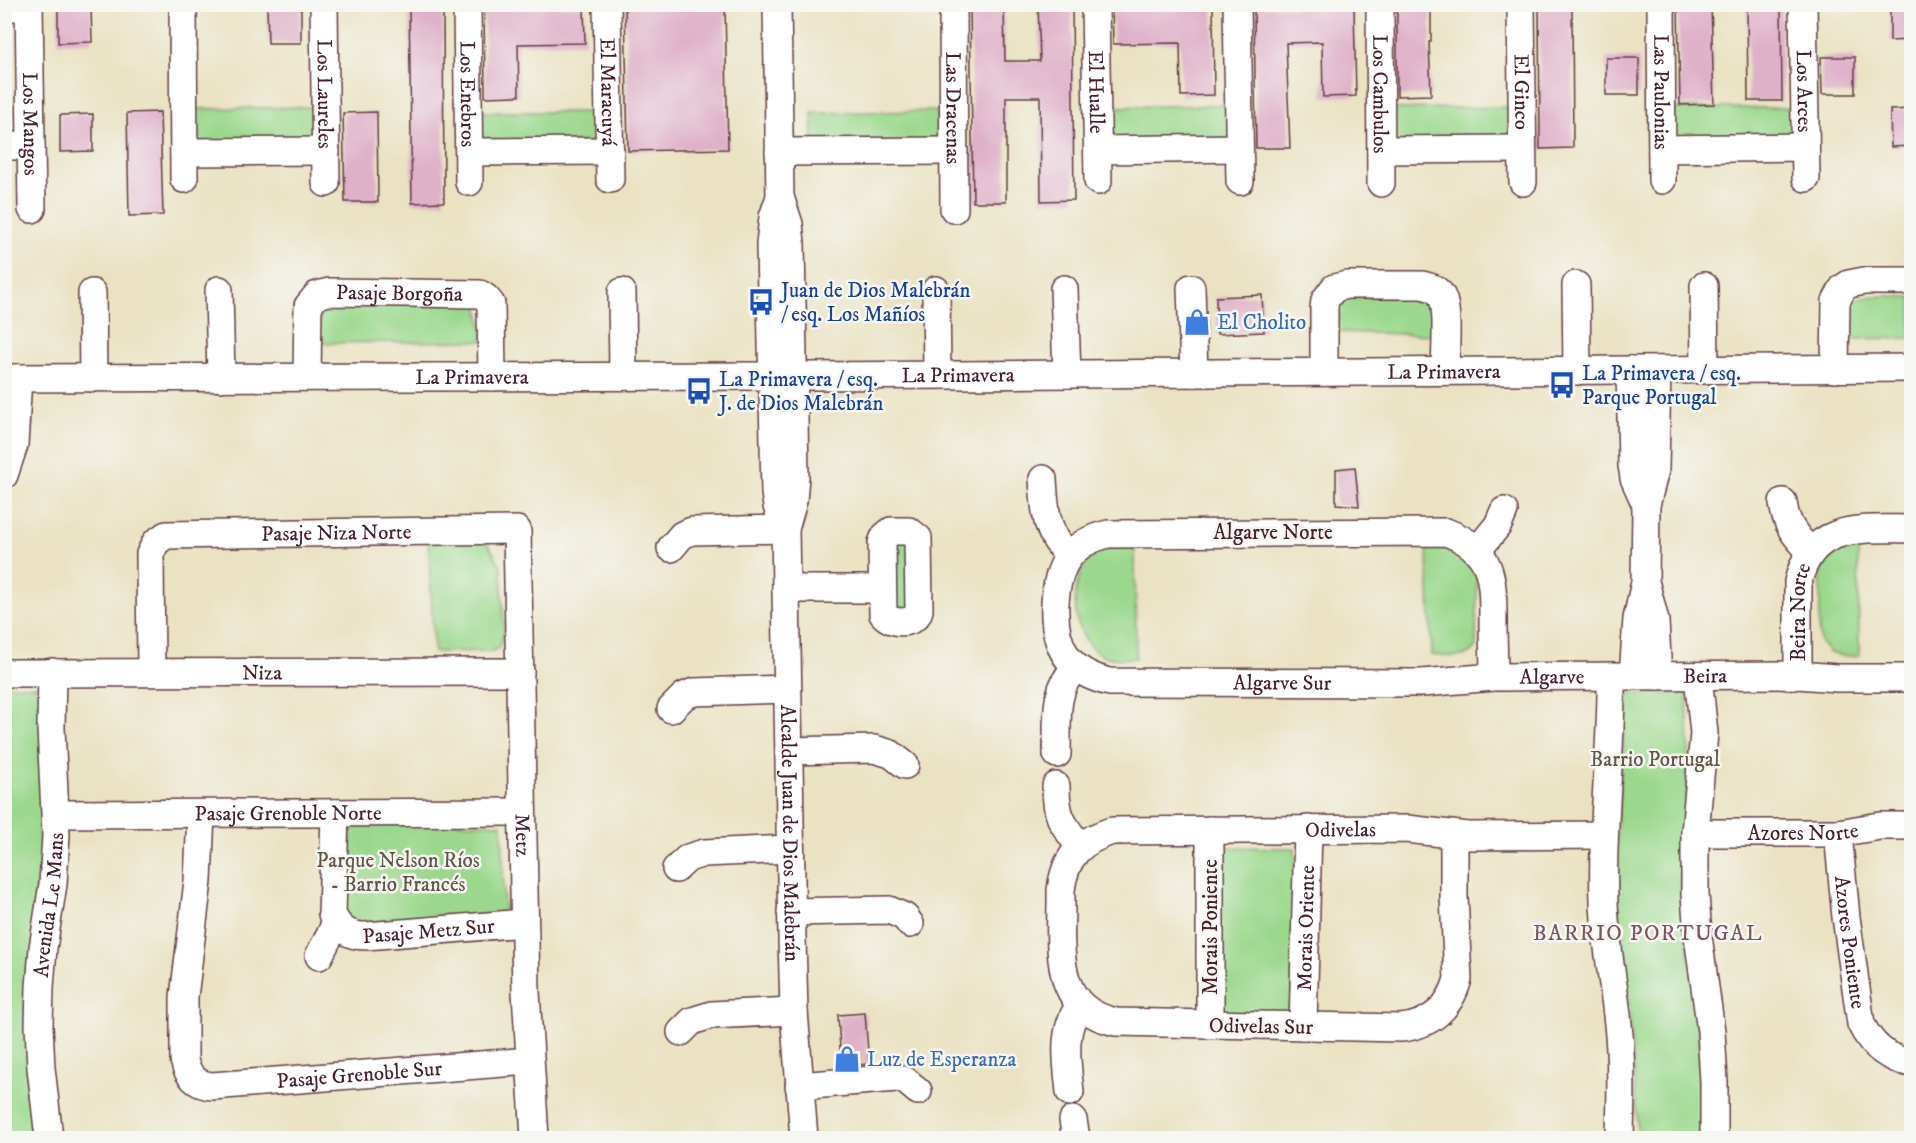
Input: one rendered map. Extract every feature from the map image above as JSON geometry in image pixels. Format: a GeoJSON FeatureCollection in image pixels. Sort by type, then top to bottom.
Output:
{"type":"FeatureCollection","features":[{"type":"Feature","properties":{"kind":"street"},"geometry":{"type":"LineString","coordinates":[[183,4],[184,179]]}},
{"type":"Feature","properties":{"kind":"street","name":"Los Laureles"},"geometry":{"type":"LineString","coordinates":[[324,4],[326,183]]}},
{"type":"Feature","properties":{"kind":"street","name":"Los Enebros"},"geometry":{"type":"LineString","coordinates":[[467,4],[469,182]]}},
{"type":"Feature","properties":{"kind":"street","name":"El Maracuyá"},"geometry":{"type":"LineString","coordinates":[[608,4],[610,180]]}},
{"type":"Feature","properties":{"kind":"street","name":"Alcalde Juan de Dios Malebrán"},"geometry":{"type":"LineString","coordinates":[[777,4],[780,197],[789,224],[791,243],[783,375],[794,489],[785,529],[794,1011],[804,1138]]}},
{"type":"Feature","properties":{"kind":"street","name":"Las Dracenas"},"geometry":{"type":"LineString","coordinates":[[953,4],[954,209]]}},
{"type":"Feature","properties":{"kind":"street","name":"El Hualle"},"geometry":{"type":"LineString","coordinates":[[1095,4],[1098,181]]}},
{"type":"Feature","properties":{"kind":"street"},"geometry":{"type":"LineString","coordinates":[[1238,4],[1239,181]]}},
{"type":"Feature","properties":{"kind":"street","name":"Los Cambulos"},"geometry":{"type":"LineString","coordinates":[[1380,4],[1381,183]]}},
{"type":"Feature","properties":{"kind":"street","name":"El Ginco"},"geometry":{"type":"LineString","coordinates":[[1521,4],[1523,182]]}},
{"type":"Feature","properties":{"kind":"street","name":"Las Paulonias"},"geometry":{"type":"LineString","coordinates":[[1661,4],[1662,180]]}},
{"type":"Feature","properties":{"kind":"street","name":"Los Arces"},"geometry":{"type":"LineString","coordinates":[[1803,4],[1806,178]]}},
{"type":"Feature","properties":{"kind":"street","name":"Los Mangos"},"geometry":{"type":"LineString","coordinates":[[21,6],[18,146],[32,209]]}},
{"type":"Feature","properties":{"kind":"street"},"geometry":{"type":"LineString","coordinates":[[1662,149],[1805,147]]}},
{"type":"Feature","properties":{"kind":"street"},"geometry":{"type":"LineString","coordinates":[[1098,150],[1239,148]]}},
{"type":"Feature","properties":{"kind":"street"},"geometry":{"type":"LineString","coordinates":[[1381,150],[1522,149]]}},
{"type":"Feature","properties":{"kind":"street"},"geometry":{"type":"LineString","coordinates":[[184,152],[326,151]]}},
{"type":"Feature","properties":{"kind":"street"},"geometry":{"type":"LineString","coordinates":[[469,152],[610,151]]}},
{"type":"Feature","properties":{"kind":"street"},"geometry":{"type":"LineString","coordinates":[[779,152],[954,151]]}},
{"type":"Feature","properties":{"kind":"street"},"geometry":{"type":"LineString","coordinates":[[1835,369],[1836,301],[1843,288],[1849,284],[1864,281],[1911,281]]}},
{"type":"Feature","properties":{"kind":"street"},"geometry":{"type":"LineString","coordinates":[[1324,372],[1325,300],[1334,288],[1347,285],[1422,285],[1431,286],[1438,291],[1445,304],[1445,371]]}},
{"type":"Feature","properties":{"kind":"street"},"geometry":{"type":"LineString","coordinates":[[1576,285],[1577,371]]}},
{"type":"Feature","properties":{"kind":"street"},"geometry":{"type":"LineString","coordinates":[[1704,286],[1705,370]]}},
{"type":"Feature","properties":{"kind":"street"},"geometry":{"type":"LineString","coordinates":[[1191,288],[1194,373]]}},
{"type":"Feature","properties":{"kind":"street"},"geometry":{"type":"LineString","coordinates":[[1064,289],[1067,374]]}},
{"type":"Feature","properties":{"kind":"street"},"geometry":{"type":"LineString","coordinates":[[219,290],[221,378]]}},
{"type":"Feature","properties":{"kind":"street"},"geometry":{"type":"LineString","coordinates":[[936,290],[937,374]]}},
{"type":"Feature","properties":{"kind":"street","name":"Pasaje Borgoña"},"geometry":{"type":"LineString","coordinates":[[307,377],[308,306],[317,295],[329,292],[480,294],[490,304],[492,377]]}},
{"type":"Feature","properties":{"kind":"street"},"geometry":{"type":"LineString","coordinates":[[622,292],[623,376]]}},
{"type":"Feature","properties":{"kind":"street"},"geometry":{"type":"LineString","coordinates":[[92,293],[93,378]]}},
{"type":"Feature","properties":{"kind":"street","name":"La Primavera"},"geometry":{"type":"LineString","coordinates":[[11,378],[1911,368]]}},
{"type":"Feature","properties":{"kind":"street"},"geometry":{"type":"LineString","coordinates":[[1630,370],[1631,458],[1634,478],[1646,505]]}},
{"type":"Feature","properties":{"kind":"street"},"geometry":{"type":"LineString","coordinates":[[1620,1138],[1621,1064],[1604,904],[1603,835],[1610,742],[1655,621],[1645,582],[1646,505],[1655,470],[1657,370]]}},
{"type":"Feature","properties":{"kind":"street"},"geometry":{"type":"LineString","coordinates":[[4,475],[14,445],[11,378]]}},
{"type":"Feature","properties":{"kind":"street"},"geometry":{"type":"LineString","coordinates":[[1043,479],[1045,511],[1050,531],[1069,556],[1057,579],[1058,638],[1063,651],[1076,667],[1069,674],[1060,692],[1057,754]]}},
{"type":"Feature","properties":{"kind":"street","name":"Beira Norte"},"geometry":{"type":"LineString","coordinates":[[1783,502],[1790,528],[1811,552]]}},
{"type":"Feature","properties":{"kind":"street"},"geometry":{"type":"LineString","coordinates":[[1478,551],[1498,525],[1504,511]]}},
{"type":"Feature","properties":{"kind":"street"},"geometry":{"type":"LineString","coordinates":[[671,548],[682,535],[692,531],[785,529]]}},
{"type":"Feature","properties":{"kind":"street","name":"Beira Norte"},"geometry":{"type":"LineString","coordinates":[[1798,675],[1798,582],[1805,561],[1811,552],[1820,543],[1843,531],[1911,529]]}},
{"type":"Feature","properties":{"kind":"street","name":"Pasaje Niza Norte"},"geometry":{"type":"LineString","coordinates":[[151,672],[150,560],[152,547],[160,538],[172,534],[517,530]]}},
{"type":"Feature","properties":{"kind":"street","name":"Metz"},"geometry":{"type":"LineString","coordinates":[[517,530],[524,923],[529,1061],[535,1138]]}},
{"type":"Feature","properties":{"kind":"street","name":"Algarve Norte"},"geometry":{"type":"LineString","coordinates":[[1069,556],[1092,539],[1120,533],[1446,532],[1459,537],[1478,551],[1489,569],[1493,582],[1494,677]]}},
{"type":"Feature","properties":{"kind":"street"},"geometry":{"type":"LineString","coordinates":[[786,589],[882,589]]}},
{"type":"Feature","properties":{"kind":"street","name":"Algarve Sur"},"geometry":{"type":"LineString","coordinates":[[1076,667],[1098,680],[1123,683],[1422,683],[1494,677]]}},
{"type":"Feature","properties":{"kind":"street","name":"Avenida Le Mans"},"geometry":{"type":"LineString","coordinates":[[49,1138],[41,1068],[39,1006],[43,948],[53,884],[56,814],[51,728],[52,672]]}},
{"type":"Feature","properties":{"kind":"street","name":"Niza"},"geometry":{"type":"LineString","coordinates":[[4,673],[520,672]]}},
{"type":"Feature","properties":{"kind":"street","name":"Beira"},"geometry":{"type":"LineString","coordinates":[[1634,676],[1798,675],[1838,678],[1911,678]]}},
{"type":"Feature","properties":{"kind":"street","name":"Algarve"},"geometry":{"type":"LineString","coordinates":[[1494,677],[1634,676]]}},
{"type":"Feature","properties":{"kind":"street"},"geometry":{"type":"LineString","coordinates":[[1698,676],[1704,733],[1695,833],[1695,894],[1698,936],[1711,1031],[1714,1138]]}},
{"type":"Feature","properties":{"kind":"street"},"geometry":{"type":"LineString","coordinates":[[671,709],[684,696],[694,692],[788,689]]}},
{"type":"Feature","properties":{"kind":"street"},"geometry":{"type":"LineString","coordinates":[[789,751],[874,749],[891,754],[905,765]]}},
{"type":"Feature","properties":{"kind":"street"},"geometry":{"type":"LineString","coordinates":[[1056,786],[1059,817],[1080,847],[1067,866],[1061,890],[1064,978],[1069,990],[1080,1005],[1069,1023],[1066,1036],[1070,1092]]}},
{"type":"Feature","properties":{"kind":"street","name":"Pasaje Grenoble Norte"},"geometry":{"type":"LineString","coordinates":[[56,814],[522,812]]}},
{"type":"Feature","properties":{"kind":"street"},"geometry":{"type":"LineString","coordinates":[[319,956],[336,923],[331,904],[335,813]]}},
{"type":"Feature","properties":{"kind":"street","name":"Pasaje Grenoble Sur"},"geometry":{"type":"LineString","coordinates":[[201,814],[198,881],[186,970],[184,1006],[184,1060],[188,1074],[198,1083],[212,1086],[529,1061]]}},
{"type":"Feature","properties":{"kind":"street","name":"Azores Norte"},"geometry":{"type":"LineString","coordinates":[[1695,833],[1838,833],[1880,826],[1911,826]]}},
{"type":"Feature","properties":{"kind":"street","name":"Morais Oriente"},"geometry":{"type":"LineString","coordinates":[[1303,1026],[1308,829]]}},
{"type":"Feature","properties":{"kind":"street","name":"Odivelas"},"geometry":{"type":"LineString","coordinates":[[1080,847],[1098,835],[1112,831],[1418,829],[1454,835],[1603,835]]}},
{"type":"Feature","properties":{"kind":"street","name":"Morais Poniente"},"geometry":{"type":"LineString","coordinates":[[1210,830],[1210,1025]]}},
{"type":"Feature","properties":{"kind":"street","name":"Azores Poniente"},"geometry":{"type":"LineString","coordinates":[[1838,833],[1858,1011],[1864,1030],[1876,1047],[1886,1055],[1911,1064]]}},
{"type":"Feature","properties":{"kind":"street","name":"Odivelas Sur"},"geometry":{"type":"LineString","coordinates":[[1080,1005],[1097,1016],[1116,1022],[1401,1028],[1423,1024],[1442,1010],[1455,990],[1458,979],[1454,835]]}},
{"type":"Feature","properties":{"kind":"street"},"geometry":{"type":"LineString","coordinates":[[676,869],[688,858],[704,853],[790,849]]}},
{"type":"Feature","properties":{"kind":"street"},"geometry":{"type":"LineString","coordinates":[[791,912],[880,909],[897,913],[910,924]]}},
{"type":"Feature","properties":{"kind":"street","name":"Pasaje Metz Sur"},"geometry":{"type":"LineString","coordinates":[[336,923],[349,934],[366,936],[524,923]]}},
{"type":"Feature","properties":{"kind":"street"},"geometry":{"type":"LineString","coordinates":[[681,1032],[692,1022],[711,1015],[794,1011]]}},
{"type":"Feature","properties":{"kind":"street"},"geometry":{"type":"LineString","coordinates":[[799,1086],[897,1078],[906,1081],[918,1091]]}},
{"type":"Feature","properties":{"kind":"green space"},"geometry":{"type":"Polygon","coordinates":[[[1231,105],[1232,139],[1106,140],[1106,107],[1231,105]]]}},
{"type":"Feature","properties":{"kind":"green space"},"geometry":{"type":"Polygon","coordinates":[[[315,107],[315,141],[190,143],[190,109],[315,107]]]}},
{"type":"Feature","properties":{"kind":"green space"},"geometry":{"type":"Polygon","coordinates":[[[1511,107],[1512,141],[1387,143],[1386,109],[1511,107]]]}},
{"type":"Feature","properties":{"kind":"green space"},"geometry":{"type":"Polygon","coordinates":[[[1673,108],[1793,108],[1793,139],[1673,140],[1673,108]]]}},
{"type":"Feature","properties":{"kind":"green space"},"geometry":{"type":"Polygon","coordinates":[[[937,111],[938,145],[813,147],[812,113],[937,111]]]}},
{"type":"Feature","properties":{"kind":"green space"},"geometry":{"type":"Polygon","coordinates":[[[479,112],[603,112],[603,142],[479,142],[479,112]]]}},
{"type":"Feature","properties":{"kind":"green space"},"geometry":{"type":"Polygon","coordinates":[[[1429,294],[1438,335],[1338,332],[1339,305],[1342,298],[1429,294]]]}},
{"type":"Feature","properties":{"kind":"green space"},"geometry":{"type":"Polygon","coordinates":[[[1866,297],[1911,297],[1911,338],[1847,339],[1847,316],[1852,303],[1866,297]]]}},
{"type":"Feature","properties":{"kind":"green space"},"geometry":{"type":"Polygon","coordinates":[[[322,302],[478,302],[484,341],[317,343],[322,302]]]}},
{"type":"Feature","properties":{"kind":"green space"},"geometry":{"type":"Polygon","coordinates":[[[482,534],[501,566],[504,632],[499,648],[492,651],[434,652],[428,538],[482,534]]]}},
{"type":"Feature","properties":{"kind":"green space"},"geometry":{"type":"Polygon","coordinates":[[[890,540],[913,540],[914,611],[891,612],[890,540]]]}},
{"type":"Feature","properties":{"kind":"green space"},"geometry":{"type":"Polygon","coordinates":[[[1427,546],[1459,553],[1477,579],[1476,646],[1462,656],[1432,655],[1427,546]]]}},
{"type":"Feature","properties":{"kind":"green space"},"geometry":{"type":"Polygon","coordinates":[[[1845,547],[1858,548],[1859,656],[1830,653],[1821,643],[1819,633],[1821,572],[1832,556],[1845,547]]]}},
{"type":"Feature","properties":{"kind":"green space"},"geometry":{"type":"Polygon","coordinates":[[[1110,548],[1135,548],[1136,658],[1113,658],[1100,654],[1090,646],[1078,622],[1076,594],[1083,569],[1092,557],[1110,548]]]}},
{"type":"Feature","properties":{"kind":"green space"},"geometry":{"type":"Polygon","coordinates":[[[5,685],[38,686],[43,706],[45,783],[42,1138],[5,1138],[5,685]]]}},
{"type":"Feature","properties":{"kind":"green space","name":"Barrio Portugal"},"geometry":{"type":"Polygon","coordinates":[[[1687,692],[1689,757],[1680,884],[1697,1017],[1702,1085],[1701,1138],[1638,1138],[1628,988],[1614,876],[1626,694],[1687,692]]]}},
{"type":"Feature","properties":{"kind":"green space","name":"Parque Nelson Ríos - Barrio Francés"},"geometry":{"type":"Polygon","coordinates":[[[350,819],[502,824],[504,913],[368,927],[349,920],[344,898],[350,819]]]}},
{"type":"Feature","properties":{"kind":"green space"},"geometry":{"type":"Polygon","coordinates":[[[1217,847],[1295,848],[1293,1017],[1215,1016],[1217,847]]]}},
{"type":"Feature","properties":{"kind":"building"},"geometry":{"type":"Polygon","coordinates":[[[409,4],[443,4],[444,202],[412,203],[409,4]]]}},
{"type":"Feature","properties":{"kind":"building"},"geometry":{"type":"Polygon","coordinates":[[[625,4],[659,4],[659,7],[725,7],[728,149],[628,151],[625,4]]]}},
{"type":"Feature","properties":{"kind":"building"},"geometry":{"type":"Polygon","coordinates":[[[1038,4],[1072,4],[1074,200],[1041,201],[1040,97],[1006,97],[1006,202],[973,202],[970,6],[1004,5],[1005,61],[1040,61],[1038,4]]]}},
{"type":"Feature","properties":{"kind":"building"},"geometry":{"type":"Polygon","coordinates":[[[1678,4],[1711,4],[1714,104],[1680,105],[1678,4]]]}},
{"type":"Feature","properties":{"kind":"building"},"geometry":{"type":"Polygon","coordinates":[[[1747,4],[1781,4],[1782,101],[1748,101],[1747,4]]]}},
{"type":"Feature","properties":{"kind":"building"},"geometry":{"type":"Polygon","coordinates":[[[1890,4],[1911,4],[1911,40],[1890,41],[1890,4]]]}},
{"type":"Feature","properties":{"kind":"building"},"geometry":{"type":"Polygon","coordinates":[[[1213,5],[1214,95],[1181,96],[1180,43],[1113,44],[1112,7],[1213,5]]]}},
{"type":"Feature","properties":{"kind":"building"},"geometry":{"type":"Polygon","coordinates":[[[58,6],[91,6],[92,42],[58,43],[58,6]]]}},
{"type":"Feature","properties":{"kind":"building"},"geometry":{"type":"Polygon","coordinates":[[[267,6],[301,6],[301,43],[268,43],[267,6]]]}},
{"type":"Feature","properties":{"kind":"building"},"geometry":{"type":"Polygon","coordinates":[[[584,6],[585,43],[518,44],[519,96],[485,97],[484,7],[584,6]]]}},
{"type":"Feature","properties":{"kind":"building"},"geometry":{"type":"Polygon","coordinates":[[[1288,6],[1288,8],[1354,7],[1356,96],[1323,97],[1322,42],[1286,43],[1290,148],[1256,148],[1254,7],[1288,6]]]}},
{"type":"Feature","properties":{"kind":"building"},"geometry":{"type":"Polygon","coordinates":[[[1397,6],[1431,6],[1431,42],[1429,42],[1431,95],[1397,96],[1397,6]]]}},
{"type":"Feature","properties":{"kind":"building"},"geometry":{"type":"Polygon","coordinates":[[[1539,6],[1572,6],[1573,148],[1540,149],[1539,6]]]}},
{"type":"Feature","properties":{"kind":"building"},"geometry":{"type":"Polygon","coordinates":[[[1821,57],[1855,57],[1855,94],[1822,94],[1821,57]]]}},
{"type":"Feature","properties":{"kind":"building"},"geometry":{"type":"Polygon","coordinates":[[[1606,58],[1639,58],[1639,95],[1606,95],[1606,58]]]}},
{"type":"Feature","properties":{"kind":"building"},"geometry":{"type":"Polygon","coordinates":[[[1911,109],[1911,146],[1891,147],[1890,110],[1911,109]]]}},
{"type":"Feature","properties":{"kind":"building"},"geometry":{"type":"Polygon","coordinates":[[[160,112],[163,215],[129,216],[127,113],[160,112]]]}},
{"type":"Feature","properties":{"kind":"building"},"geometry":{"type":"Polygon","coordinates":[[[377,112],[378,202],[345,202],[343,113],[377,112]]]}},
{"type":"Feature","properties":{"kind":"building"},"geometry":{"type":"Polygon","coordinates":[[[93,114],[93,151],[60,152],[60,115],[93,114]]]}},
{"type":"Feature","properties":{"kind":"building"},"geometry":{"type":"Polygon","coordinates":[[[1262,295],[1264,332],[1217,334],[1216,297],[1262,295]]]}},
{"type":"Feature","properties":{"kind":"building"},"geometry":{"type":"Polygon","coordinates":[[[1355,467],[1359,506],[1336,504],[1336,469],[1355,467]]]}},
{"type":"Feature","properties":{"kind":"building"},"geometry":{"type":"Polygon","coordinates":[[[865,1013],[869,1064],[841,1066],[838,1015],[865,1013]]]}},
{"type":"Feature","properties":{"kind":"place","name":"Juan de Dios Malebrán / esq. Los Mañíos"},"geometry":{"type":"Point","coordinates":[761,302]}},
{"type":"Feature","properties":{"kind":"place","name":"El Cholito"},"geometry":{"type":"Point","coordinates":[1197,322]}},
{"type":"Feature","properties":{"kind":"place","name":"La Primavera / esq. Parque Portugal"},"geometry":{"type":"Point","coordinates":[1562,385]}},
{"type":"Feature","properties":{"kind":"place","name":"La Primavera / esq. J. de Dios Malebrán"},"geometry":{"type":"Point","coordinates":[699,391]}},
{"type":"Feature","properties":{"kind":"place","name":"Luz de Esperanza"},"geometry":{"type":"Point","coordinates":[847,1059]}},
{"type":"Feature","properties":{"kind":"district","name":"BARRIO PORTUGAL"},"geometry":{"type":"Point","coordinates":[1648,932]}}]}
